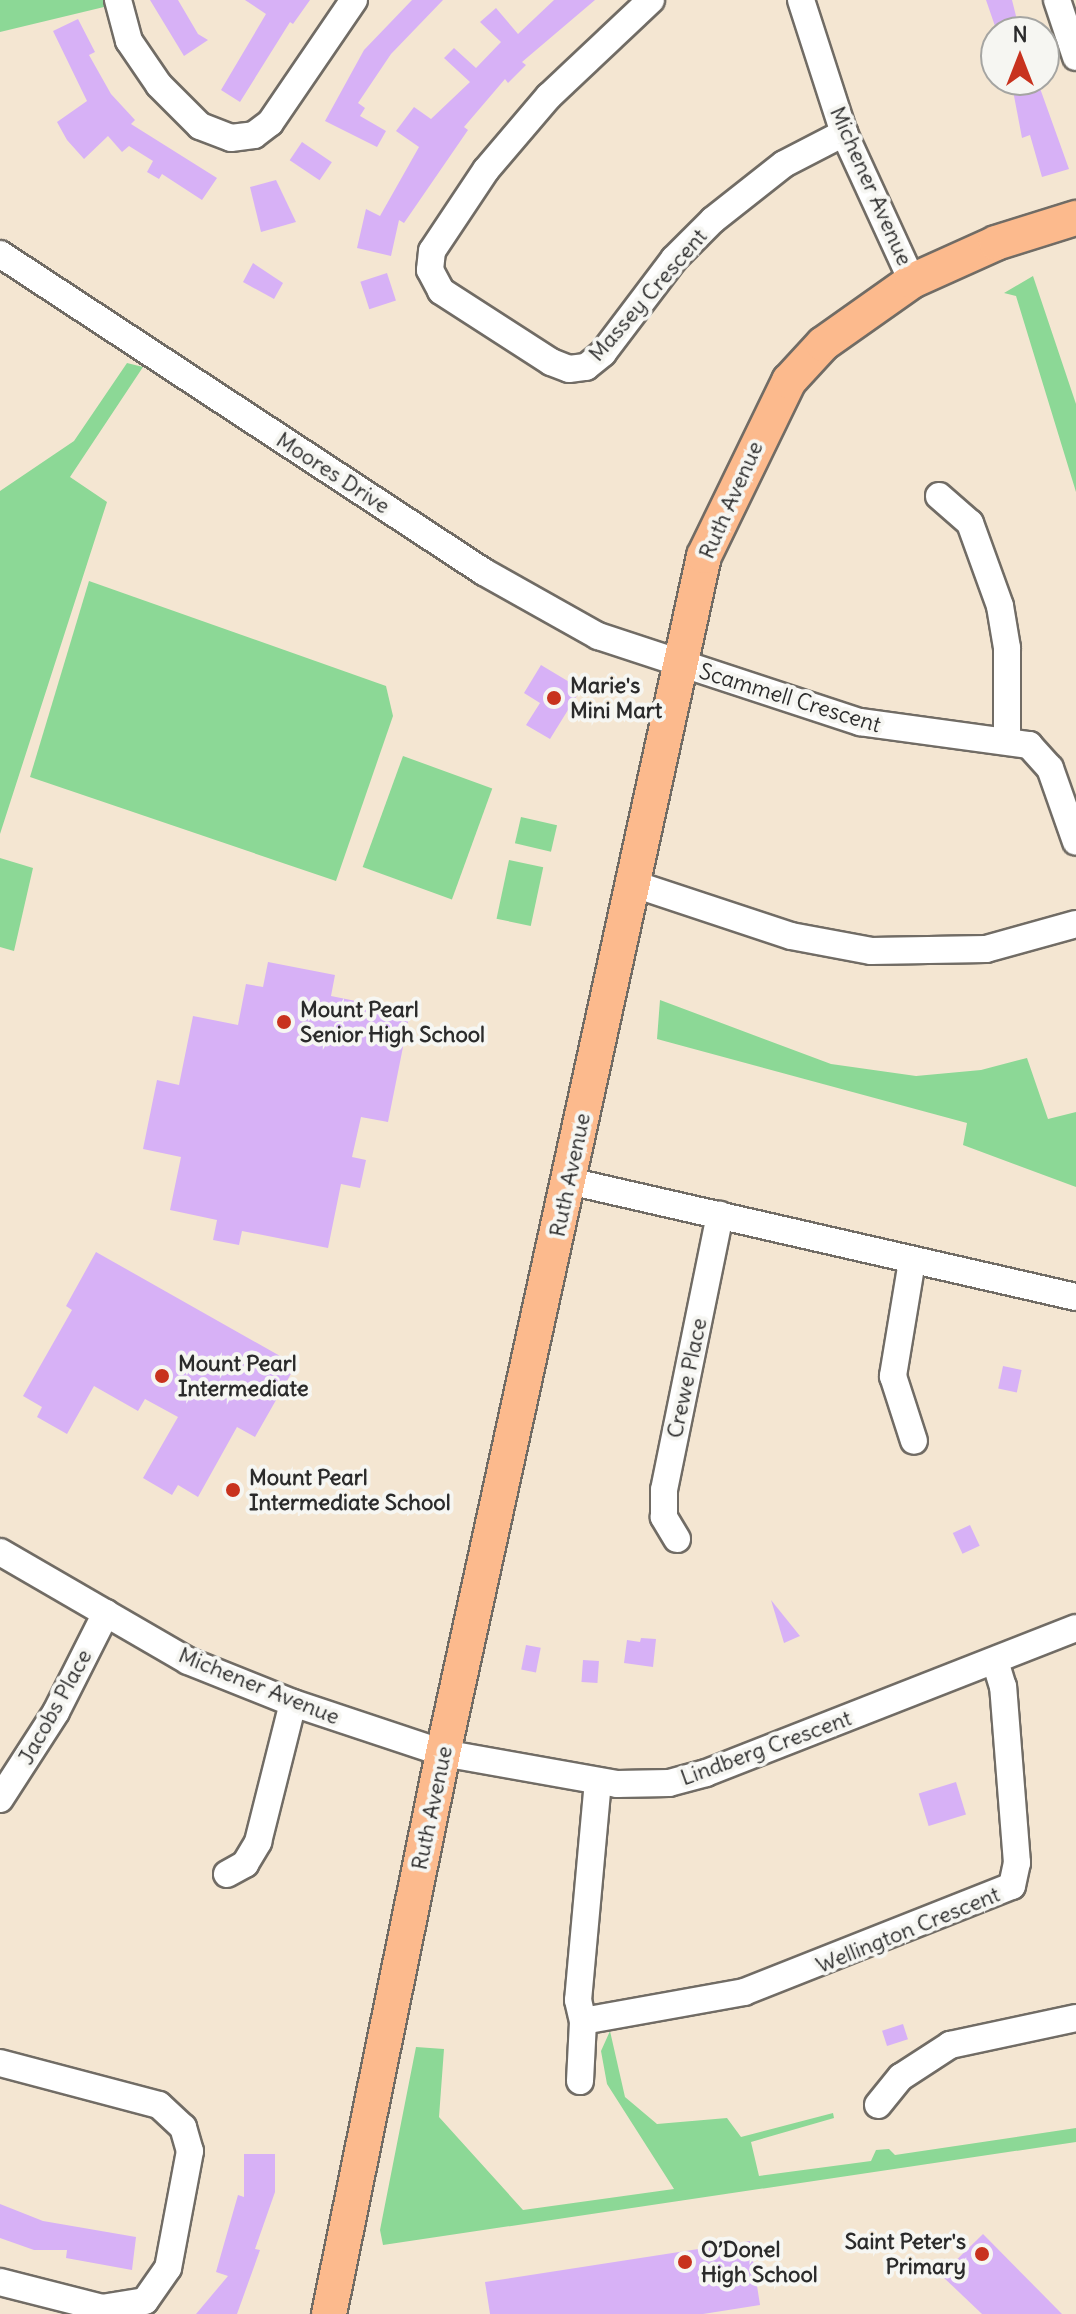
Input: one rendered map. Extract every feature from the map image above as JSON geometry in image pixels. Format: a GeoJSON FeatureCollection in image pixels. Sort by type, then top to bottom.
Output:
{"type":"FeatureCollection","features":[{"type":"Feature","properties":{"kind":"main road","name":"Ruth Avenue"},"geometry":{"type":"LineString","coordinates":[[329,2314],[443,1753],[704,556],[789,381],[843,327],[912,281],[996,243],[1076,218]]}},
{"type":"Feature","properties":{"kind":"street"},"geometry":{"type":"LineString","coordinates":[[118,0],[129,41],[159,85],[200,126],[231,138],[254,135],[270,123],[354,0]]}},
{"type":"Feature","properties":{"kind":"street","name":"Massey Crescent"},"geometry":{"type":"LineString","coordinates":[[651,0],[549,96],[486,170],[432,251],[430,270],[441,291],[551,362],[569,369],[586,367],[603,353],[674,259],[713,220],[784,164],[844,133]]}},
{"type":"Feature","properties":{"kind":"street","name":"Michener Avenue"},"geometry":{"type":"LineString","coordinates":[[801,0],[844,133],[912,281]]}},
{"type":"Feature","properties":{"kind":"street"},"geometry":{"type":"LineString","coordinates":[[1057,0],[1076,57]]}},
{"type":"Feature","properties":{"kind":"street","name":"Moores Drive"},"geometry":{"type":"LineString","coordinates":[[0,254],[510,588],[598,636],[680,664]]}},
{"type":"Feature","properties":{"kind":"street"},"geometry":{"type":"LineString","coordinates":[[939,496],[970,523],[1000,606],[1007,648],[1007,739]]}},
{"type":"Feature","properties":{"kind":"street","name":"Scammell Crescent"},"geometry":{"type":"LineString","coordinates":[[680,664],[860,722],[924,733],[1007,739],[1029,745],[1044,759],[1076,842]]}},
{"type":"Feature","properties":{"kind":"street"},"geometry":{"type":"LineString","coordinates":[[634,884],[791,936],[871,951],[986,949],[1076,925]]}},
{"type":"Feature","properties":{"kind":"street"},"geometry":{"type":"LineString","coordinates":[[569,1181],[1076,1297]]}},
{"type":"Feature","properties":{"kind":"street","name":"Crewe Place"},"geometry":{"type":"LineString","coordinates":[[677,1539],[664,1517],[664,1490],[720,1215]]}},
{"type":"Feature","properties":{"kind":"street"},"geometry":{"type":"LineString","coordinates":[[912,1261],[893,1376],[914,1441]]}},
{"type":"Feature","properties":{"kind":"street","name":"Michener Avenue"},"geometry":{"type":"LineString","coordinates":[[0,1552],[188,1661],[293,1703],[443,1753]]}},
{"type":"Feature","properties":{"kind":"street","name":"Jacobs Place"},"geometry":{"type":"LineString","coordinates":[[0,1799],[56,1712],[106,1613]]}},
{"type":"Feature","properties":{"kind":"street","name":"Lindberg Crescent"},"geometry":{"type":"LineString","coordinates":[[443,1753],[598,1781],[651,1785],[697,1776],[1076,1628]]}},
{"type":"Feature","properties":{"kind":"street","name":"Wellington Crescent"},"geometry":{"type":"LineString","coordinates":[[583,2021],[744,1992],[1007,1890],[1016,1879],[1017,1863],[1003,1687],[995,1661]]}},
{"type":"Feature","properties":{"kind":"street"},"geometry":{"type":"LineString","coordinates":[[227,1874],[245,1864],[258,1842],[293,1703]]}},
{"type":"Feature","properties":{"kind":"street"},"geometry":{"type":"LineString","coordinates":[[580,2081],[583,2021],[578,2000],[598,1781]]}},
{"type":"Feature","properties":{"kind":"street"},"geometry":{"type":"LineString","coordinates":[[878,2105],[901,2077],[950,2045],[1076,2018]]}},
{"type":"Feature","properties":{"kind":"street"},"geometry":{"type":"LineString","coordinates":[[0,2063],[159,2105],[176,2118],[190,2151],[168,2268],[160,2287],[145,2301],[102,2308],[0,2282]]}},
{"type":"Feature","properties":{"kind":"green space"},"geometry":{"type":"Polygon","coordinates":[[[0,0],[104,0],[104,7],[0,32],[0,0]]]}},
{"type":"Feature","properties":{"kind":"green space"},"geometry":{"type":"Polygon","coordinates":[[[1033,276],[1076,404],[1076,492],[1016,296],[1004,293],[1033,276]]]}},
{"type":"Feature","properties":{"kind":"green space"},"geometry":{"type":"Polygon","coordinates":[[[127,363],[143,367],[70,477],[107,502],[0,834],[0,491],[74,441],[127,363]]]}},
{"type":"Feature","properties":{"kind":"green space"},"geometry":{"type":"Polygon","coordinates":[[[89,581],[386,686],[393,716],[336,881],[30,777],[89,581]]]}},
{"type":"Feature","properties":{"kind":"green space"},"geometry":{"type":"Polygon","coordinates":[[[403,756],[492,788],[452,899],[363,867],[403,756]]]}},
{"type":"Feature","properties":{"kind":"green space"},"geometry":{"type":"Polygon","coordinates":[[[521,817],[557,825],[551,852],[515,843],[521,817]]]}},
{"type":"Feature","properties":{"kind":"green space"},"geometry":{"type":"Polygon","coordinates":[[[0,858],[33,868],[14,951],[0,947],[0,858]]]}},
{"type":"Feature","properties":{"kind":"green space"},"geometry":{"type":"Polygon","coordinates":[[[509,860],[543,867],[531,926],[497,919],[509,860]]]}},
{"type":"Feature","properties":{"kind":"green space"},"geometry":{"type":"Polygon","coordinates":[[[660,1000],[831,1064],[916,1076],[981,1070],[1027,1058],[1048,1119],[1076,1112],[1076,1187],[963,1145],[967,1123],[657,1039],[660,1000]]]}},
{"type":"Feature","properties":{"kind":"green space"},"geometry":{"type":"Polygon","coordinates":[[[610,2031],[625,2097],[657,2124],[727,2118],[741,2137],[833,2113],[834,2118],[751,2142],[759,2176],[871,2161],[876,2150],[889,2149],[895,2155],[1076,2128],[1076,2142],[383,2245],[380,2230],[416,2047],[444,2049],[439,2117],[523,2210],[674,2189],[607,2084],[601,2051],[610,2031]]]}},
{"type":"Feature","properties":{"kind":"building"},"geometry":{"type":"Polygon","coordinates":[[[150,0],[178,0],[198,34],[208,40],[184,56],[150,0]]]}},
{"type":"Feature","properties":{"kind":"building"},"geometry":{"type":"Polygon","coordinates":[[[245,0],[310,0],[293,24],[290,22],[240,102],[221,90],[266,14],[245,0]]]}},
{"type":"Feature","properties":{"kind":"building"},"geometry":{"type":"Polygon","coordinates":[[[412,0],[443,0],[391,54],[358,103],[365,108],[360,116],[386,131],[377,147],[325,121],[364,50],[412,0]]]}},
{"type":"Feature","properties":{"kind":"building"},"geometry":{"type":"Polygon","coordinates":[[[554,0],[595,0],[522,62],[526,65],[508,83],[505,79],[464,127],[468,130],[404,223],[399,220],[391,256],[357,248],[366,209],[380,216],[419,147],[396,131],[414,107],[431,119],[470,82],[444,58],[454,48],[476,68],[501,42],[480,22],[496,8],[518,34],[554,0]]]}},
{"type":"Feature","properties":{"kind":"building"},"geometry":{"type":"Polygon","coordinates":[[[986,0],[1012,0],[1016,16],[992,16],[986,0]]]}},
{"type":"Feature","properties":{"kind":"building"},"geometry":{"type":"Polygon","coordinates":[[[78,19],[95,52],[89,55],[111,94],[135,120],[131,124],[217,178],[202,200],[162,174],[159,179],[147,172],[153,161],[129,146],[122,152],[108,136],[84,159],[67,140],[57,122],[87,101],[53,31],[78,19]]]}},
{"type":"Feature","properties":{"kind":"building"},"geometry":{"type":"Polygon","coordinates":[[[1014,96],[1043,96],[1069,169],[1042,177],[1030,135],[1022,138],[1014,96]]]}},
{"type":"Feature","properties":{"kind":"building"},"geometry":{"type":"Polygon","coordinates":[[[302,142],[332,162],[320,180],[290,160],[302,142]]]}},
{"type":"Feature","properties":{"kind":"building"},"geometry":{"type":"Polygon","coordinates":[[[276,180],[296,222],[261,232],[250,187],[276,180]]]}},
{"type":"Feature","properties":{"kind":"building"},"geometry":{"type":"Polygon","coordinates":[[[253,263],[283,283],[274,299],[243,282],[253,263]]]}},
{"type":"Feature","properties":{"kind":"building"},"geometry":{"type":"Polygon","coordinates":[[[387,273],[396,301],[369,309],[360,282],[387,273]]]}},
{"type":"Feature","properties":{"kind":"building","name":"Marie's Mini Mart"},"geometry":{"type":"Polygon","coordinates":[[[541,665],[581,689],[550,739],[526,725],[540,703],[524,693],[541,665]]]}},
{"type":"Feature","properties":{"kind":"building","name":"Mount Pearl Senior High School"},"geometry":{"type":"Polygon","coordinates":[[[268,962],[335,975],[331,996],[410,1012],[388,1122],[361,1117],[352,1157],[366,1160],[360,1188],[341,1184],[328,1248],[242,1231],[239,1245],[213,1240],[217,1220],[170,1210],[181,1157],[143,1149],[157,1080],[179,1085],[193,1016],[238,1025],[246,984],[263,987],[268,962]]]}},
{"type":"Feature","properties":{"kind":"building","name":"Mount Pearl Intermediate"},"geometry":{"type":"Polygon","coordinates":[[[96,1252],[296,1365],[255,1437],[237,1427],[198,1497],[178,1485],[172,1495],[143,1478],[178,1417],[145,1399],[138,1411],[94,1386],[67,1434],[37,1417],[42,1407],[23,1396],[72,1310],[66,1306],[96,1252]]]}},
{"type":"Feature","properties":{"kind":"building"},"geometry":{"type":"Polygon","coordinates":[[[1003,1366],[1022,1370],[1017,1392],[998,1388],[1003,1366]]]}},
{"type":"Feature","properties":{"kind":"building"},"geometry":{"type":"Polygon","coordinates":[[[970,1525],[980,1546],[963,1554],[953,1533],[970,1525]]]}},
{"type":"Feature","properties":{"kind":"building"},"geometry":{"type":"Polygon","coordinates":[[[771,1600],[800,1636],[784,1643],[771,1600]]]}},
{"type":"Feature","properties":{"kind":"building"},"geometry":{"type":"Polygon","coordinates":[[[641,1638],[656,1639],[653,1667],[624,1663],[627,1640],[640,1642],[641,1638]]]}},
{"type":"Feature","properties":{"kind":"building"},"geometry":{"type":"Polygon","coordinates":[[[526,1645],[541,1648],[536,1672],[521,1670],[526,1645]]]}},
{"type":"Feature","properties":{"kind":"building"},"geometry":{"type":"Polygon","coordinates":[[[583,1660],[599,1661],[597,1683],[581,1682],[583,1660]]]}},
{"type":"Feature","properties":{"kind":"building"},"geometry":{"type":"Polygon","coordinates":[[[956,1782],[966,1815],[929,1826],[919,1793],[956,1782]]]}},
{"type":"Feature","properties":{"kind":"building"},"geometry":{"type":"Polygon","coordinates":[[[903,2024],[908,2039],[887,2046],[882,2031],[903,2024]]]}},
{"type":"Feature","properties":{"kind":"building"},"geometry":{"type":"Polygon","coordinates":[[[244,2154],[275,2154],[275,2192],[255,2249],[260,2250],[237,2314],[196,2314],[228,2276],[216,2272],[238,2195],[244,2197],[244,2154]]]}},
{"type":"Feature","properties":{"kind":"building"},"geometry":{"type":"Polygon","coordinates":[[[0,2204],[43,2221],[136,2237],[132,2270],[66,2258],[67,2250],[34,2250],[0,2238],[0,2204]]]}},
{"type":"Feature","properties":{"kind":"building","name":"Saint Peter's Primary"},"geometry":{"type":"Polygon","coordinates":[[[983,2234],[1062,2314],[982,2314],[941,2275],[983,2234]]]}},
{"type":"Feature","properties":{"kind":"building","name":"O’Donel High School"},"geometry":{"type":"Polygon","coordinates":[[[750,2241],[760,2305],[703,2314],[490,2314],[485,2282],[750,2241]]]}},
{"type":"Feature","properties":{"kind":"place","name":"Marie's Mini Mart"},"geometry":{"type":"Point","coordinates":[554,698]}},
{"type":"Feature","properties":{"kind":"place","name":"Mount Pearl Senior High School"},"geometry":{"type":"Point","coordinates":[284,1022]}},
{"type":"Feature","properties":{"kind":"place","name":"Mount Pearl Intermediate"},"geometry":{"type":"Point","coordinates":[162,1376]}},
{"type":"Feature","properties":{"kind":"place","name":"Mount Pearl Intermediate School"},"geometry":{"type":"Point","coordinates":[233,1490]}},
{"type":"Feature","properties":{"kind":"place","name":"Saint Peter's Primary"},"geometry":{"type":"Point","coordinates":[982,2254]}},
{"type":"Feature","properties":{"kind":"place","name":"O’Donel High School"},"geometry":{"type":"Point","coordinates":[685,2262]}}]}
